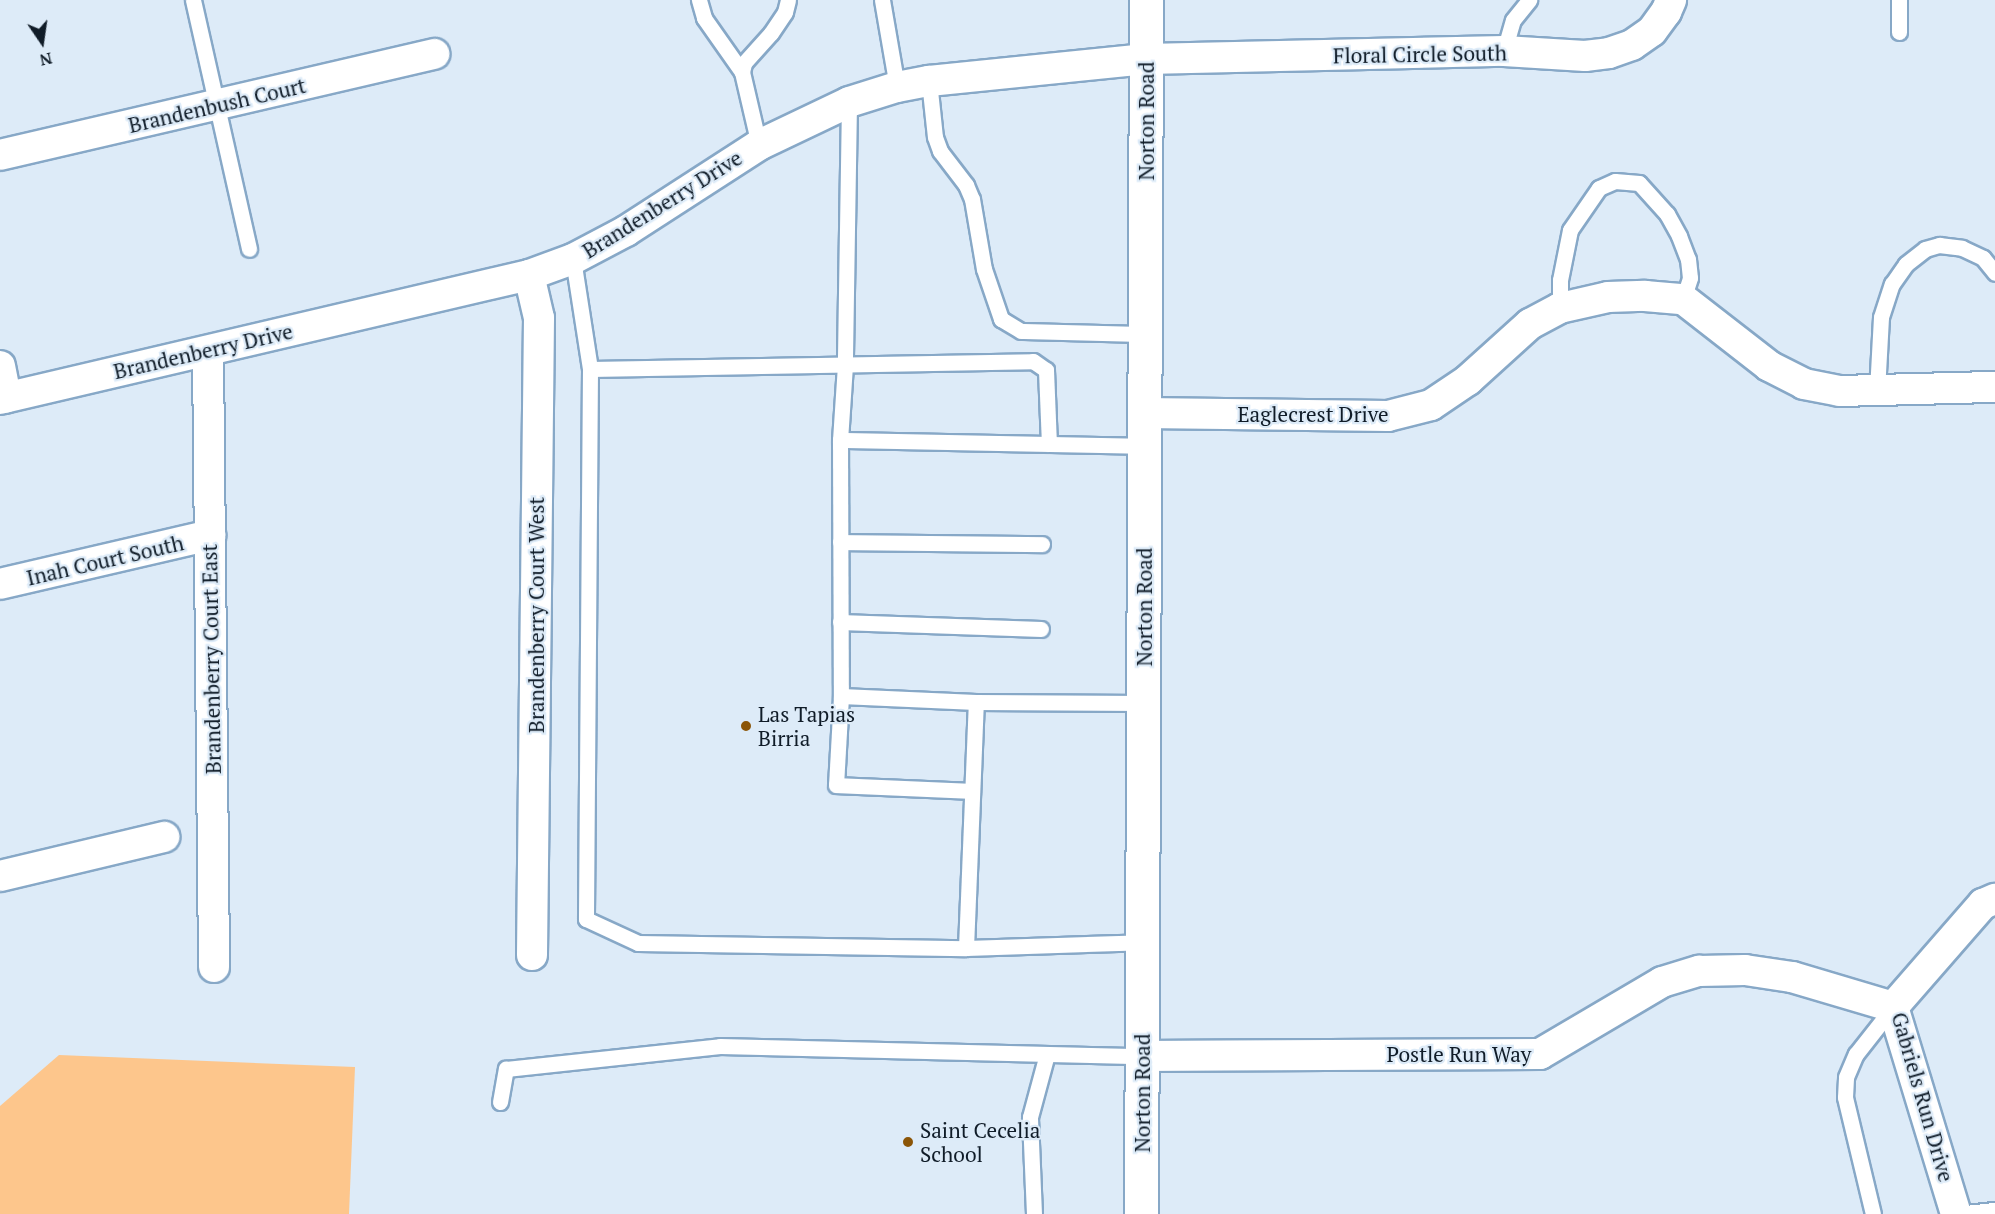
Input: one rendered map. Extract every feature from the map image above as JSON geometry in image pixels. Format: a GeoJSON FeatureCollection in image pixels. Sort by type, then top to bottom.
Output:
{"type":"FeatureCollection","features":[{"type":"Feature","properties":{"kind":"main road","name":"Norton Road"},"geometry":{"type":"LineString","coordinates":[[1141,1214],[1146,0]]}},
{"type":"Feature","properties":{"kind":"street","name":"Floral Circle South"},"geometry":{"type":"LineString","coordinates":[[1146,59],[1504,51],[1585,56],[1609,53],[1632,45],[1652,31],[1671,0]]}},
{"type":"Feature","properties":{"kind":"street","name":"Brandenbush Court"},"geometry":{"type":"LineString","coordinates":[[0,155],[434,54]]}},
{"type":"Feature","properties":{"kind":"street","name":"Brandenberry Drive"},"geometry":{"type":"LineString","coordinates":[[3,398],[529,275],[573,259],[626,231],[759,145],[849,102],[897,87],[929,81],[1146,59]]}},
{"type":"Feature","properties":{"kind":"street","name":"Brandenberry Court West"},"geometry":{"type":"LineString","coordinates":[[529,275],[539,318],[532,955]]}},
{"type":"Feature","properties":{"kind":"street","name":"Eaglecrest Drive"},"geometry":{"type":"LineString","coordinates":[[1144,413],[1388,416],[1431,405],[1468,380],[1530,324],[1560,308],[1608,297],[1645,296],[1683,299]]}},
{"type":"Feature","properties":{"kind":"street"},"geometry":{"type":"LineString","coordinates":[[1683,299],[1769,366],[1804,384],[1839,391],[1995,387]]}},
{"type":"Feature","properties":{"kind":"street","name":"Brandenberry Court East"},"geometry":{"type":"LineString","coordinates":[[208,351],[214,967]]}},
{"type":"Feature","properties":{"kind":"street"},"geometry":{"type":"LineString","coordinates":[[0,366],[3,398]]}},
{"type":"Feature","properties":{"kind":"street","name":"Inah Court South"},"geometry":{"type":"LineString","coordinates":[[0,584],[210,536]]}},
{"type":"Feature","properties":{"kind":"street"},"geometry":{"type":"LineString","coordinates":[[0,876],[164,837]]}},
{"type":"Feature","properties":{"kind":"street","name":"Gabriels Run Drive"},"geometry":{"type":"LineString","coordinates":[[1956,1214],[1893,1007],[1989,901]]}},
{"type":"Feature","properties":{"kind":"street","name":"Postle Run Way"},"geometry":{"type":"LineString","coordinates":[[1142,1056],[1540,1054],[1662,982],[1699,971],[1745,970],[1792,977],[1893,1007]]}},
{"type":"Feature","properties":{"kind":"lane"},"geometry":{"type":"LineString","coordinates":[[193,0],[249,249]]}},
{"type":"Feature","properties":{"kind":"lane"},"geometry":{"type":"LineString","coordinates":[[699,0],[704,18],[741,72],[759,145]]}},
{"type":"Feature","properties":{"kind":"lane"},"geometry":{"type":"LineString","coordinates":[[741,72],[744,63],[771,33],[785,12],[788,0]]}},
{"type":"Feature","properties":{"kind":"lane"},"geometry":{"type":"LineString","coordinates":[[882,0],[897,87]]}},
{"type":"Feature","properties":{"kind":"lane"},"geometry":{"type":"LineString","coordinates":[[1504,51],[1513,20],[1529,0]]}},
{"type":"Feature","properties":{"kind":"lane"},"geometry":{"type":"LineString","coordinates":[[1899,0],[1899,32]]}},
{"type":"Feature","properties":{"kind":"lane"},"geometry":{"type":"LineString","coordinates":[[929,81],[935,137],[940,151],[966,185],[972,199],[984,269],[1001,319],[1021,331],[1144,334]]}},
{"type":"Feature","properties":{"kind":"lane"},"geometry":{"type":"LineString","coordinates":[[849,102],[845,365],[840,440],[841,696],[836,785],[972,791]]}},
{"type":"Feature","properties":{"kind":"lane"},"geometry":{"type":"LineString","coordinates":[[1560,308],[1560,280],[1570,230],[1599,188],[1615,181],[1639,183],[1667,214],[1688,259],[1690,279],[1683,299]]}},
{"type":"Feature","properties":{"kind":"lane"},"geometry":{"type":"LineString","coordinates":[[1877,391],[1881,317],[1892,284],[1906,264],[1925,249],[1939,245],[1962,248],[1983,258],[1995,273]]}},
{"type":"Feature","properties":{"kind":"lane"},"geometry":{"type":"LineString","coordinates":[[573,259],[590,369],[586,919],[638,943],[966,948],[1143,942]]}},
{"type":"Feature","properties":{"kind":"lane"},"geometry":{"type":"LineString","coordinates":[[590,369],[1033,361],[1046,369],[1049,444]]}},
{"type":"Feature","properties":{"kind":"lane"},"geometry":{"type":"LineString","coordinates":[[840,440],[1144,446]]}},
{"type":"Feature","properties":{"kind":"lane"},"geometry":{"type":"LineString","coordinates":[[840,542],[1042,544]]}},
{"type":"Feature","properties":{"kind":"lane"},"geometry":{"type":"LineString","coordinates":[[840,622],[1041,629]]}},
{"type":"Feature","properties":{"kind":"lane"},"geometry":{"type":"LineString","coordinates":[[841,696],[976,702],[1144,703]]}},
{"type":"Feature","properties":{"kind":"lane"},"geometry":{"type":"LineString","coordinates":[[966,948],[976,702]]}},
{"type":"Feature","properties":{"kind":"lane"},"geometry":{"type":"LineString","coordinates":[[1873,1214],[1845,1097],[1846,1077],[1856,1054],[1893,1007]]}},
{"type":"Feature","properties":{"kind":"lane"},"geometry":{"type":"LineString","coordinates":[[500,1102],[506,1069],[720,1047],[1142,1056]]}},
{"type":"Feature","properties":{"kind":"lane"},"geometry":{"type":"LineString","coordinates":[[1034,1214],[1030,1117],[1047,1054]]}},
{"type":"Feature","properties":{"kind":"lane"},"geometry":{"type":"LineString","coordinates":[[1956,1214],[1995,1210]]}},
{"type":"Feature","properties":{"kind":"shaded area"},"geometry":{"type":"Polygon","coordinates":[[[59,1055],[355,1067],[349,1214],[0,1214],[0,1106],[59,1055]]]}},
{"type":"Feature","properties":{"kind":"place","name":"Las Tapias Birria"},"geometry":{"type":"Point","coordinates":[746,726]}},
{"type":"Feature","properties":{"kind":"place","name":"Saint Cecelia School"},"geometry":{"type":"Point","coordinates":[908,1142]}}]}
